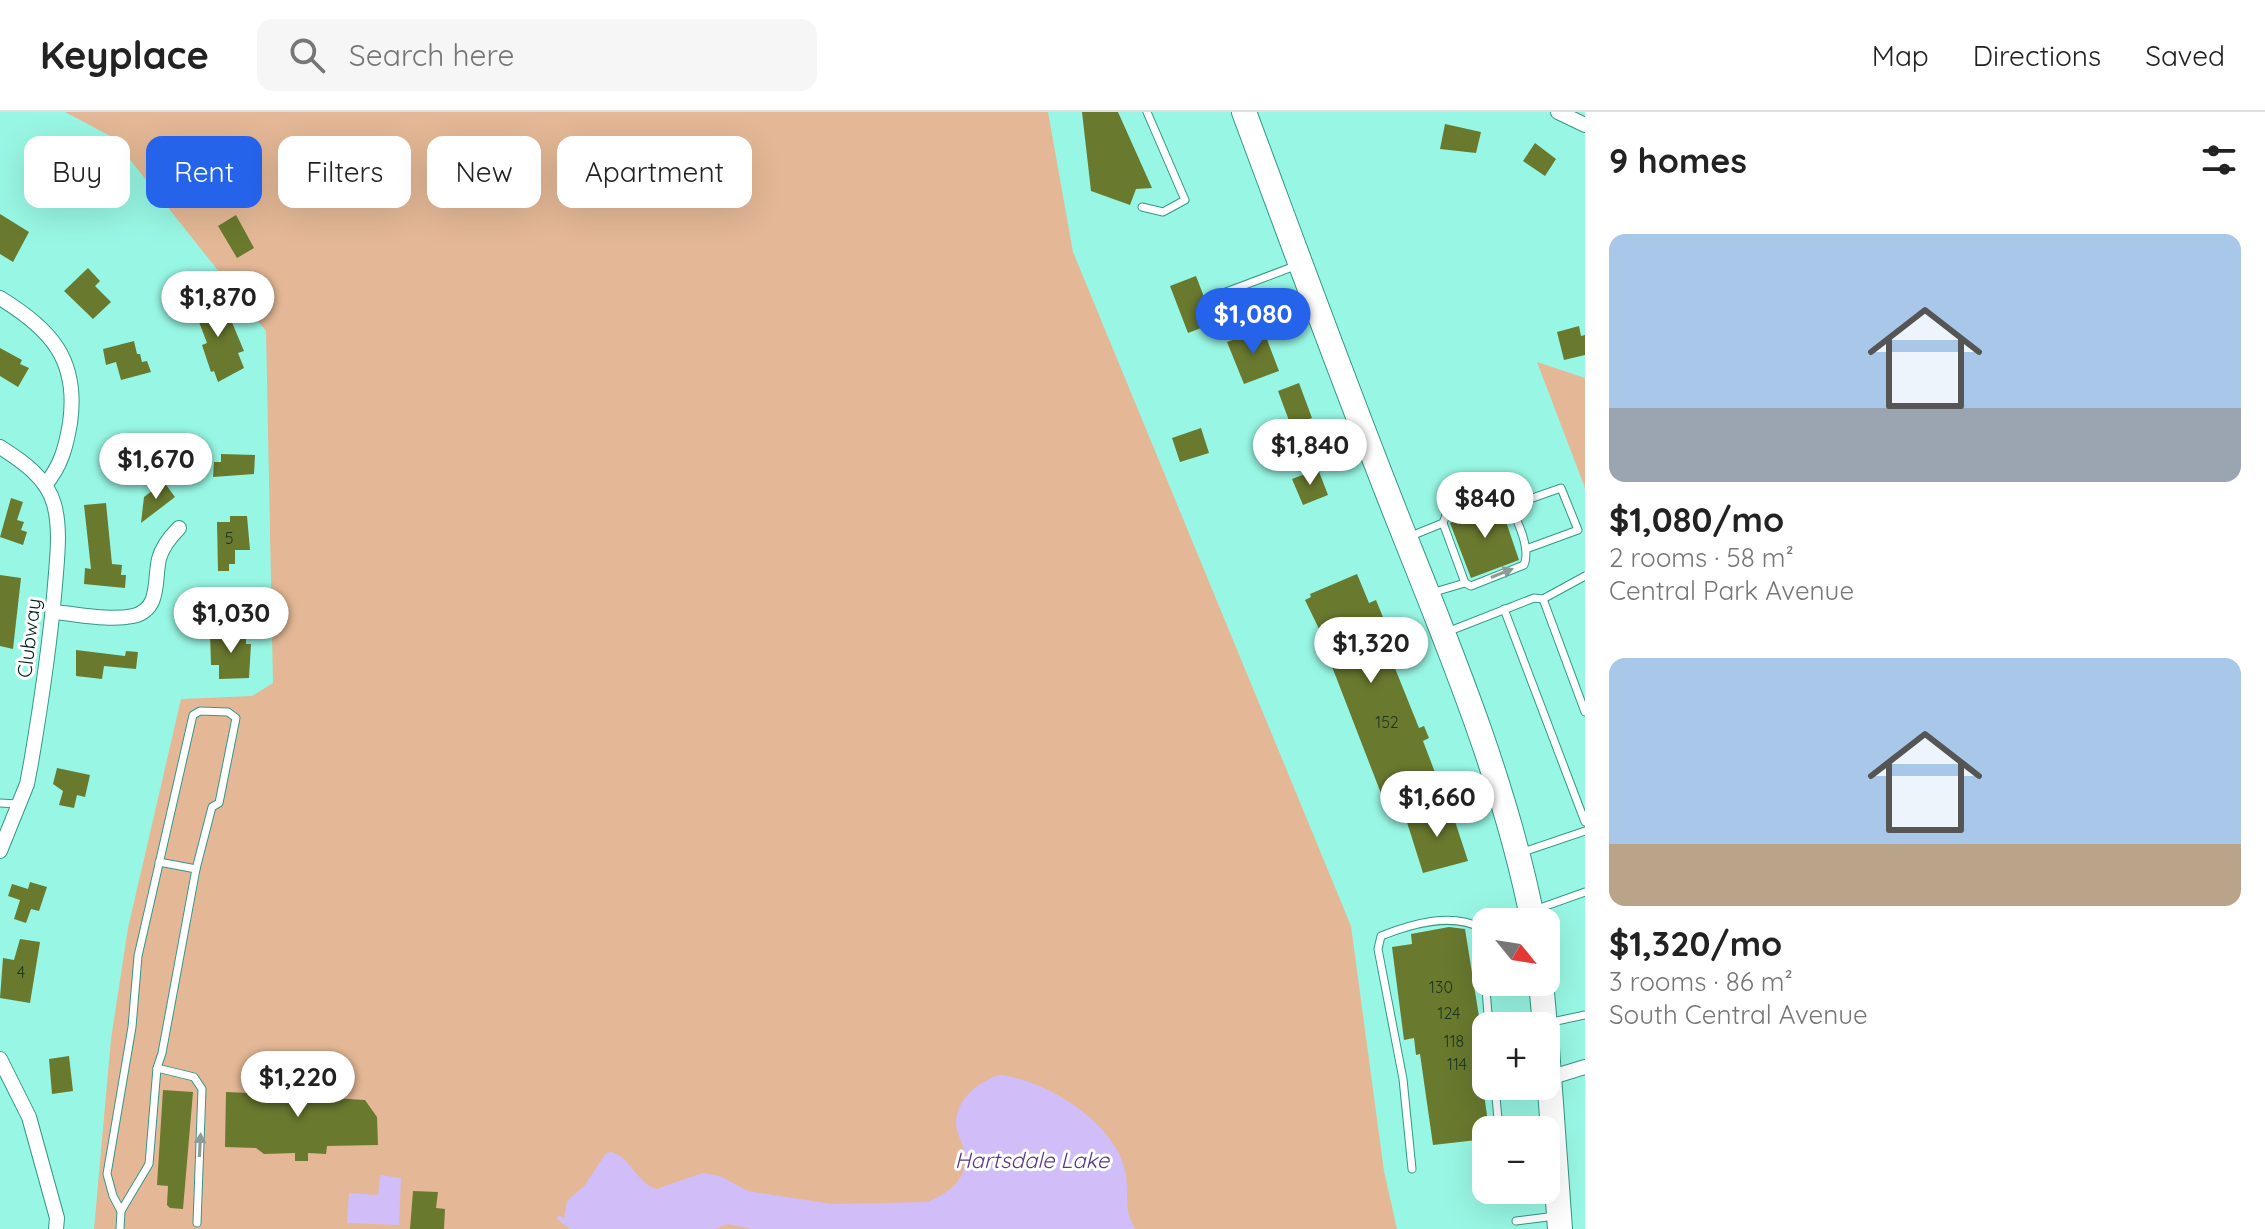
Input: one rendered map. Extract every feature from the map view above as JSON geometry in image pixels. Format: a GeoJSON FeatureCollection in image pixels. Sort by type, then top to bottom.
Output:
{"type":"FeatureCollection","features":[{"type":"Feature","properties":{"kind":"main road"},"geometry":{"type":"LineString","coordinates":[[1244,112],[1429,594],[1492,769],[1518,854],[1530,908]]}},
{"type":"Feature","properties":{"kind":"street"},"geometry":{"type":"LineString","coordinates":[[1558,112],[1585,125]]}},
{"type":"Feature","properties":{"kind":"street"},"geometry":{"type":"LineString","coordinates":[[0,298],[42,327],[64,359],[72,384],[63,455],[45,485]]}},
{"type":"Feature","properties":{"kind":"street","name":"Clubway"},"geometry":{"type":"LineString","coordinates":[[0,447],[26,465],[45,485],[57,518],[53,612],[31,763],[0,851]]}},
{"type":"Feature","properties":{"kind":"street"},"geometry":{"type":"LineString","coordinates":[[53,612],[125,617],[146,610],[155,598],[159,558],[167,541],[179,528]]}},
{"type":"Feature","properties":{"kind":"street"},"geometry":{"type":"LineString","coordinates":[[0,1059],[35,1136],[57,1218],[56,1229]]}},
{"type":"Feature","properties":{"kind":"street"},"geometry":{"type":"LineString","coordinates":[[1560,1075],[1585,1067]]}},
{"type":"Feature","properties":{"kind":"lane"},"geometry":{"type":"LineString","coordinates":[[1142,207],[1163,212],[1185,200],[1147,112]]}},
{"type":"Feature","properties":{"kind":"lane"},"geometry":{"type":"LineString","coordinates":[[1210,298],[1301,264]]}},
{"type":"Feature","properties":{"kind":"lane"},"geometry":{"type":"LineString","coordinates":[[1510,506],[1561,488],[1578,530],[1526,549]]}},
{"type":"Feature","properties":{"kind":"lane"},"geometry":{"type":"LineString","coordinates":[[1498,494],[1506,497],[1510,506],[1526,549],[1524,565],[1471,586],[1465,583],[1443,523],[1446,515],[1498,494]]}},
{"type":"Feature","properties":{"kind":"lane"},"geometry":{"type":"LineString","coordinates":[[1405,538],[1443,523]]}},
{"type":"Feature","properties":{"kind":"lane"},"geometry":{"type":"LineString","coordinates":[[1442,635],[1534,598],[1543,599],[1585,576]]}},
{"type":"Feature","properties":{"kind":"lane"},"geometry":{"type":"LineString","coordinates":[[1429,594],[1465,583]]}},
{"type":"Feature","properties":{"kind":"lane"},"geometry":{"type":"LineString","coordinates":[[1543,599],[1585,712]]}},
{"type":"Feature","properties":{"kind":"lane"},"geometry":{"type":"LineString","coordinates":[[1504,609],[1585,822]]}},
{"type":"Feature","properties":{"kind":"lane"},"geometry":{"type":"LineString","coordinates":[[120,1229],[121,1211],[149,1164],[157,1068],[196,869],[212,807],[219,803],[236,718],[228,712],[200,711],[193,715],[138,956],[132,1027],[107,1174],[121,1211]]}},
{"type":"Feature","properties":{"kind":"lane"},"geometry":{"type":"LineString","coordinates":[[0,803],[19,804]]}},
{"type":"Feature","properties":{"kind":"lane"},"geometry":{"type":"LineString","coordinates":[[1518,854],[1585,831]]}},
{"type":"Feature","properties":{"kind":"lane"},"geometry":{"type":"LineString","coordinates":[[159,862],[196,869]]}},
{"type":"Feature","properties":{"kind":"lane"},"geometry":{"type":"LineString","coordinates":[[1552,908],[1585,892]]}},
{"type":"Feature","properties":{"kind":"lane"},"geometry":{"type":"LineString","coordinates":[[1412,1169],[1403,1079],[1378,949],[1381,936],[1407,926],[1465,920],[1472,923]]}},
{"type":"Feature","properties":{"kind":"lane"},"geometry":{"type":"LineString","coordinates":[[1560,1023],[1585,1015]]}},
{"type":"Feature","properties":{"kind":"lane"},"geometry":{"type":"LineString","coordinates":[[157,1068],[194,1077],[202,1089],[197,1223]]}},
{"type":"Feature","properties":{"kind":"lane"},"geometry":{"type":"LineString","coordinates":[[1516,1221],[1559,1223]]}},
{"type":"Feature","properties":{"kind":"shaded area"},"geometry":{"type":"Polygon","coordinates":[[[65,112],[1048,112],[1073,252],[1351,926],[1384,1171],[1397,1229],[94,1229],[111,1039],[128,928],[181,699],[252,696],[273,683],[266,331],[168,208],[262,208],[262,136],[146,136],[146,180],[130,160],[130,136],[110,136],[65,112]]]}},
{"type":"Feature","properties":{"kind":"shaded area"},"geometry":{"type":"Polygon","coordinates":[[[1537,362],[1585,378],[1585,488],[1537,362]]]}},
{"type":"Feature","properties":{"kind":"water","name":"Hartsdale Lake"},"geometry":{"type":"Polygon","coordinates":[[[999,1075],[1038,1085],[1058,1095],[1095,1122],[1120,1157],[1126,1175],[1128,1208],[1135,1229],[753,1229],[727,1224],[715,1229],[570,1229],[557,1219],[558,1215],[564,1218],[567,1201],[585,1185],[606,1153],[612,1152],[656,1189],[703,1173],[720,1176],[748,1191],[832,1204],[926,1202],[949,1190],[964,1171],[965,1153],[956,1123],[960,1106],[976,1087],[999,1075]]]}},
{"type":"Feature","properties":{"kind":"water"},"geometry":{"type":"Polygon","coordinates":[[[380,1175],[401,1178],[399,1225],[347,1223],[349,1193],[378,1195],[380,1175]]]}},
{"type":"Feature","properties":{"kind":"building"},"geometry":{"type":"Polygon","coordinates":[[[1082,112],[1118,112],[1152,188],[1136,189],[1130,205],[1091,191],[1082,112]]]}},
{"type":"Feature","properties":{"kind":"building"},"geometry":{"type":"Polygon","coordinates":[[[1445,124],[1481,132],[1476,153],[1440,149],[1445,124]]]}},
{"type":"Feature","properties":{"kind":"building"},"geometry":{"type":"Polygon","coordinates":[[[1535,143],[1556,159],[1545,176],[1523,161],[1535,143]]]}},
{"type":"Feature","properties":{"kind":"building"},"geometry":{"type":"Polygon","coordinates":[[[0,214],[29,232],[13,262],[0,254],[0,214]]]}},
{"type":"Feature","properties":{"kind":"building"},"geometry":{"type":"Polygon","coordinates":[[[236,215],[254,248],[237,258],[218,226],[236,215]]]}},
{"type":"Feature","properties":{"kind":"building"},"geometry":{"type":"Polygon","coordinates":[[[88,268],[100,281],[95,286],[111,302],[93,319],[64,291],[88,268]]]}},
{"type":"Feature","properties":{"kind":"building"},"geometry":{"type":"Polygon","coordinates":[[[1196,276],[1214,323],[1188,333],[1170,286],[1196,276]]]}},
{"type":"Feature","properties":{"kind":"building"},"geometry":{"type":"Polygon","coordinates":[[[196,294],[222,315],[228,313],[244,351],[238,353],[244,368],[218,382],[214,371],[211,372],[202,345],[207,343],[199,322],[184,309],[196,294]]]}},
{"type":"Feature","properties":{"kind":"building"},"geometry":{"type":"Polygon","coordinates":[[[1579,326],[1581,336],[1585,335],[1585,355],[1564,360],[1557,332],[1579,326]]]}},
{"type":"Feature","properties":{"kind":"building"},"geometry":{"type":"Polygon","coordinates":[[[1263,329],[1279,371],[1244,384],[1227,342],[1263,329]]]}},
{"type":"Feature","properties":{"kind":"building"},"geometry":{"type":"Polygon","coordinates":[[[134,341],[137,354],[140,354],[142,362],[147,361],[151,372],[121,380],[116,362],[106,365],[103,349],[134,341]]]}},
{"type":"Feature","properties":{"kind":"building"},"geometry":{"type":"Polygon","coordinates":[[[0,348],[22,360],[20,364],[29,368],[18,387],[0,376],[0,348]]]}},
{"type":"Feature","properties":{"kind":"building"},"geometry":{"type":"Polygon","coordinates":[[[1299,383],[1312,418],[1291,426],[1278,391],[1299,383]]]}},
{"type":"Feature","properties":{"kind":"building"},"geometry":{"type":"Polygon","coordinates":[[[1201,428],[1209,453],[1180,462],[1172,438],[1201,428]]]}},
{"type":"Feature","properties":{"kind":"building"},"geometry":{"type":"Polygon","coordinates":[[[221,454],[255,455],[254,474],[213,477],[214,462],[221,462],[221,454]]]}},
{"type":"Feature","properties":{"kind":"building"},"geometry":{"type":"Polygon","coordinates":[[[1318,469],[1328,495],[1303,505],[1292,479],[1318,469]]]}},
{"type":"Feature","properties":{"kind":"building"},"geometry":{"type":"Polygon","coordinates":[[[164,482],[175,497],[141,523],[144,497],[164,482]]]}},
{"type":"Feature","properties":{"kind":"building"},"geometry":{"type":"Polygon","coordinates":[[[11,498],[23,502],[17,520],[24,522],[21,530],[27,532],[23,545],[0,537],[11,498]]]}},
{"type":"Feature","properties":{"kind":"building"},"geometry":{"type":"Polygon","coordinates":[[[1499,501],[1519,560],[1471,578],[1450,523],[1499,501]]]}},
{"type":"Feature","properties":{"kind":"building"},"geometry":{"type":"Polygon","coordinates":[[[106,503],[112,564],[122,565],[121,575],[126,575],[125,588],[84,584],[85,568],[91,569],[84,505],[106,503]]]}},
{"type":"Feature","properties":{"kind":"building"},"geometry":{"type":"Polygon","coordinates":[[[230,516],[247,516],[250,550],[235,550],[235,564],[229,564],[229,571],[218,571],[217,522],[230,522],[230,516]]]}},
{"type":"Feature","properties":{"kind":"building"},"geometry":{"type":"Polygon","coordinates":[[[1357,574],[1369,603],[1376,600],[1383,617],[1376,621],[1419,728],[1424,726],[1429,738],[1423,741],[1436,775],[1382,796],[1331,664],[1335,662],[1305,600],[1311,597],[1310,594],[1357,574]]]}},
{"type":"Feature","properties":{"kind":"building"},"geometry":{"type":"Polygon","coordinates":[[[0,575],[21,578],[13,649],[0,646],[0,575]]]}},
{"type":"Feature","properties":{"kind":"building"},"geometry":{"type":"Polygon","coordinates":[[[246,632],[246,644],[251,644],[249,678],[219,679],[219,665],[211,665],[210,633],[246,632]]]}},
{"type":"Feature","properties":{"kind":"building"},"geometry":{"type":"Polygon","coordinates":[[[76,650],[125,656],[126,651],[138,652],[136,669],[104,666],[102,679],[76,676],[76,650]]]}},
{"type":"Feature","properties":{"kind":"building"},"geometry":{"type":"Polygon","coordinates":[[[57,768],[90,775],[85,797],[77,795],[74,808],[59,805],[63,791],[53,784],[57,768]]]}},
{"type":"Feature","properties":{"kind":"building"},"geometry":{"type":"Polygon","coordinates":[[[1449,803],[1468,861],[1423,873],[1406,819],[1449,803]]]}},
{"type":"Feature","properties":{"kind":"building"},"geometry":{"type":"Polygon","coordinates":[[[30,882],[47,887],[39,911],[31,909],[26,923],[14,919],[20,900],[8,896],[12,884],[28,889],[30,882]]]}},
{"type":"Feature","properties":{"kind":"building"},"geometry":{"type":"Polygon","coordinates":[[[1449,927],[1465,929],[1472,973],[1472,996],[1476,996],[1478,1012],[1472,1012],[1472,1100],[1485,1100],[1487,1116],[1472,1116],[1472,1141],[1433,1145],[1420,1054],[1416,1055],[1414,1038],[1404,1040],[1392,947],[1412,944],[1411,934],[1449,927]]]}},
{"type":"Feature","properties":{"kind":"building"},"geometry":{"type":"Polygon","coordinates":[[[20,939],[40,942],[30,1003],[0,998],[3,958],[14,960],[20,939]]]}},
{"type":"Feature","properties":{"kind":"building"},"geometry":{"type":"Polygon","coordinates":[[[69,1056],[73,1091],[52,1094],[49,1059],[69,1056]]]}},
{"type":"Feature","properties":{"kind":"building"},"geometry":{"type":"Polygon","coordinates":[[[301,1071],[319,1074],[329,1081],[333,1087],[332,1098],[365,1100],[377,1117],[378,1145],[327,1146],[326,1154],[308,1153],[308,1161],[295,1161],[295,1153],[264,1154],[256,1148],[225,1147],[226,1092],[276,1094],[276,1083],[281,1078],[301,1071]]]}},
{"type":"Feature","properties":{"kind":"building"},"geometry":{"type":"Polygon","coordinates":[[[163,1090],[193,1092],[183,1209],[170,1208],[167,1205],[168,1186],[157,1185],[163,1090]]]}},
{"type":"Feature","properties":{"kind":"building"},"geometry":{"type":"Polygon","coordinates":[[[413,1191],[438,1192],[436,1208],[445,1209],[444,1229],[410,1229],[413,1191]]]}}]}
